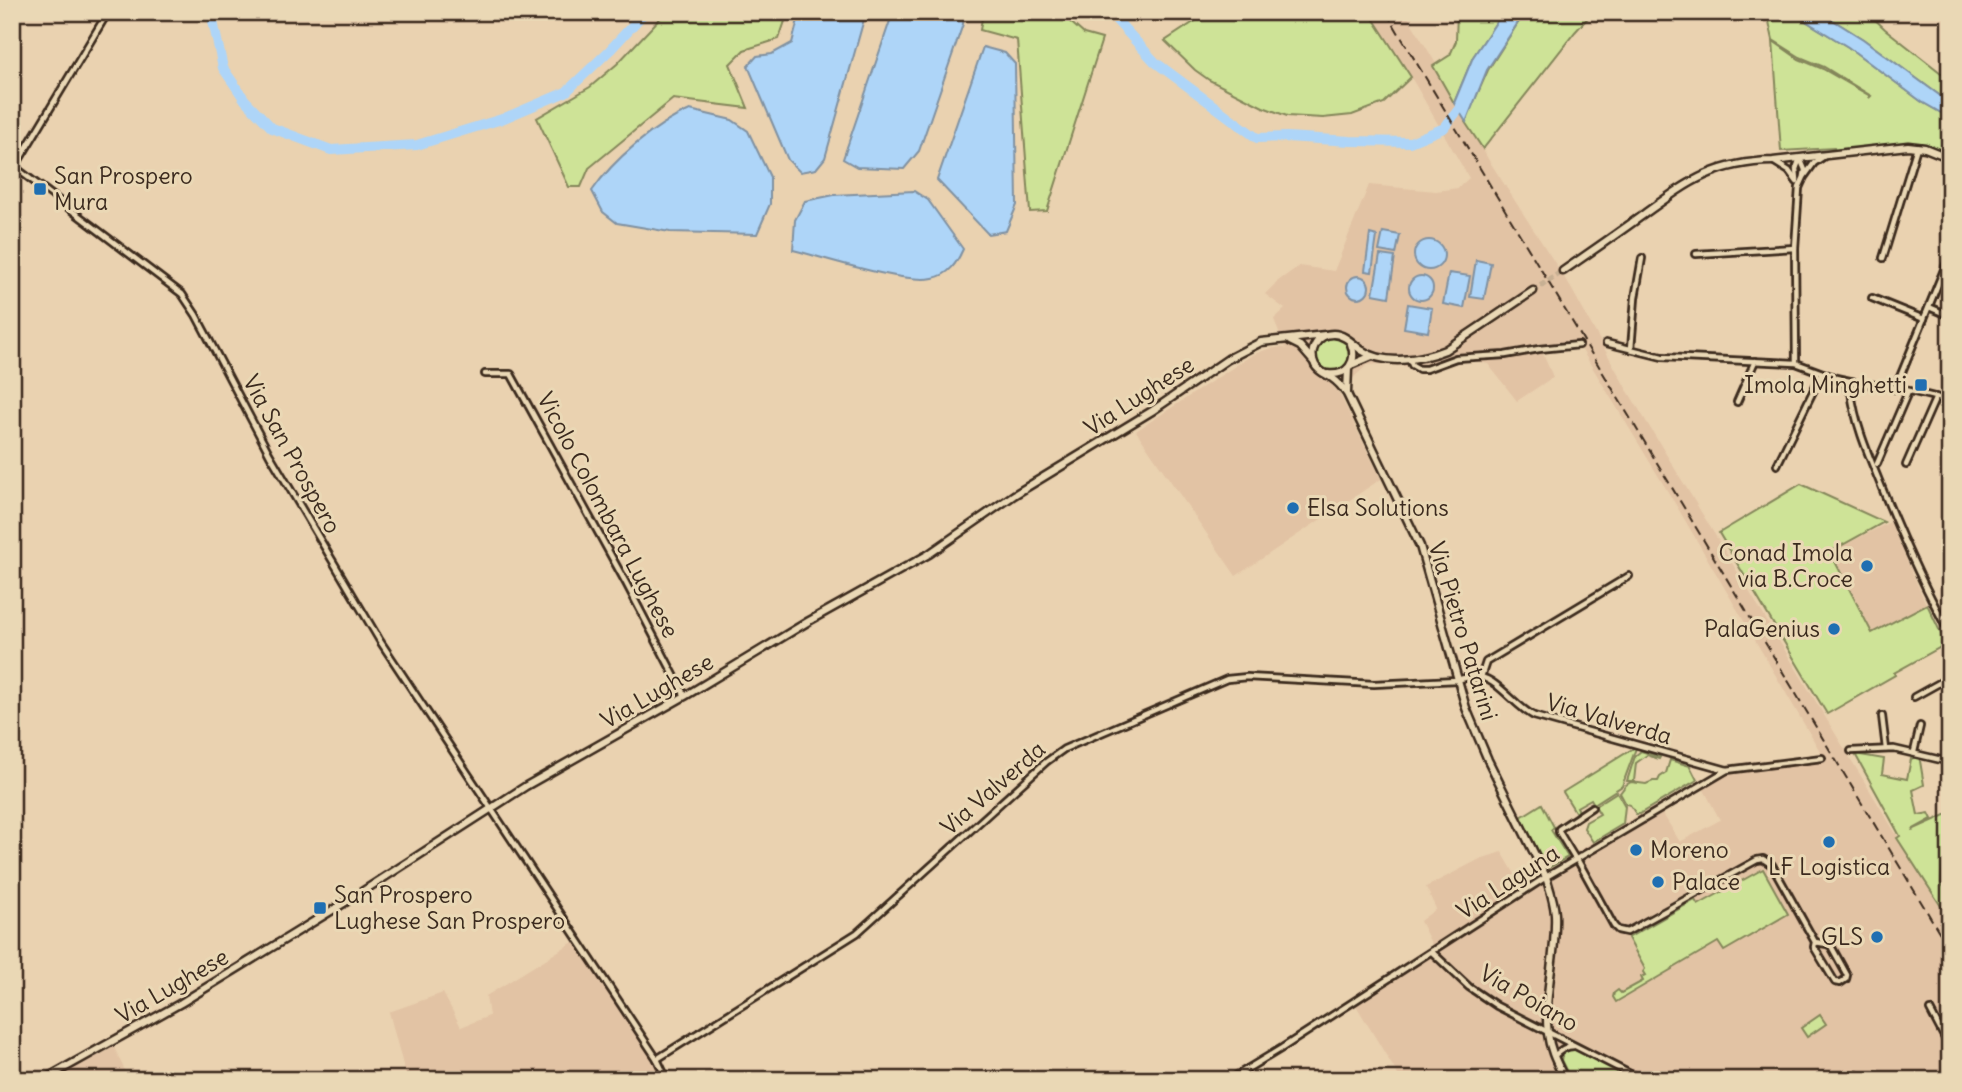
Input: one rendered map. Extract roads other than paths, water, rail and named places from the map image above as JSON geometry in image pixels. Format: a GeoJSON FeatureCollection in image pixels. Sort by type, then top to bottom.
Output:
{"type":"FeatureCollection","features":[{"type":"Feature","properties":{"kind":"main road"},"geometry":{"type":"LineString","coordinates":[[1563,271],[1677,189],[1728,166],[1882,148],[1917,147],[1950,158]]}},
{"type":"Feature","properties":{"kind":"main road"},"geometry":{"type":"LineString","coordinates":[[1288,340],[1300,346],[1324,373],[1337,375],[1371,356],[1410,360],[1445,350],[1533,291]]}},
{"type":"Feature","properties":{"kind":"main road"},"geometry":{"type":"LineString","coordinates":[[1314,363],[1312,357],[1315,344],[1325,335]]}},
{"type":"Feature","properties":{"kind":"main road","name":"Via Lughese"},"geometry":{"type":"LineString","coordinates":[[43,1080],[205,988],[357,895],[491,807],[929,554],[1014,495],[1153,411],[1228,359],[1261,342],[1325,335],[1339,335],[1371,356]]}},
{"type":"Feature","properties":{"kind":"main road"},"geometry":{"type":"LineString","coordinates":[[1350,342],[1354,354],[1350,367]]}},
{"type":"Feature","properties":{"kind":"main road","name":"Via Pietro Patarini"},"geometry":{"type":"LineString","coordinates":[[1348,394],[1347,376],[1350,367]]}},
{"type":"Feature","properties":{"kind":"main road","name":"Via Pietro Patarini"},"geometry":{"type":"LineString","coordinates":[[1324,373],[1348,394],[1420,545],[1457,680],[1475,732],[1553,896],[1555,930],[1548,1032],[1554,1057],[1565,1080]]}},
{"type":"Feature","properties":{"kind":"street"},"geometry":{"type":"LineString","coordinates":[[13,166],[108,12]]}},
{"type":"Feature","properties":{"kind":"street"},"geometry":{"type":"LineString","coordinates":[[1883,258],[1917,147]]}},
{"type":"Feature","properties":{"kind":"street"},"geometry":{"type":"LineString","coordinates":[[1798,185],[1814,163],[1828,155]]}},
{"type":"Feature","properties":{"kind":"street"},"geometry":{"type":"LineString","coordinates":[[1800,158],[1805,170],[1804,177]]}},
{"type":"Feature","properties":{"kind":"street"},"geometry":{"type":"LineString","coordinates":[[1796,363],[1796,169],[1800,158]]}},
{"type":"Feature","properties":{"kind":"street"},"geometry":{"type":"LineString","coordinates":[[1773,161],[1789,172],[1798,185]]}},
{"type":"Feature","properties":{"kind":"street","name":"Via San Prospero"},"geometry":{"type":"LineString","coordinates":[[13,166],[182,294],[196,315],[270,455],[380,641],[491,807]]}},
{"type":"Feature","properties":{"kind":"street"},"geometry":{"type":"LineString","coordinates":[[1696,254],[1795,247]]}},
{"type":"Feature","properties":{"kind":"street"},"geometry":{"type":"LineString","coordinates":[[1895,389],[1950,255]]}},
{"type":"Feature","properties":{"kind":"street"},"geometry":{"type":"LineString","coordinates":[[1631,349],[1634,298],[1642,258]]}},
{"type":"Feature","properties":{"kind":"street"},"geometry":{"type":"LineString","coordinates":[[1872,298],[1924,319]]}},
{"type":"Feature","properties":{"kind":"street"},"geometry":{"type":"LineString","coordinates":[[1928,307],[1950,316]]}},
{"type":"Feature","properties":{"kind":"street"},"geometry":{"type":"LineString","coordinates":[[1606,343],[1662,357],[1796,363],[1848,383],[1853,381],[1856,385]]}},
{"type":"Feature","properties":{"kind":"street"},"geometry":{"type":"LineString","coordinates":[[1410,360],[1412,365],[1419,369],[1426,369],[1456,358],[1505,355],[1579,345]]}},
{"type":"Feature","properties":{"kind":"street"},"geometry":{"type":"LineString","coordinates":[[1737,401],[1755,361]]}},
{"type":"Feature","properties":{"kind":"street"},"geometry":{"type":"LineString","coordinates":[[1777,466],[1822,373]]}},
{"type":"Feature","properties":{"kind":"street","name":"Vicolo Colombara Lughese"},"geometry":{"type":"LineString","coordinates":[[485,374],[511,374],[685,696]]}},
{"type":"Feature","properties":{"kind":"street"},"geometry":{"type":"LineString","coordinates":[[1848,383],[1859,430],[1896,523],[1950,634]]}},
{"type":"Feature","properties":{"kind":"street"},"geometry":{"type":"LineString","coordinates":[[1851,391],[1856,385],[1863,383],[1949,399]]}},
{"type":"Feature","properties":{"kind":"street"},"geometry":{"type":"LineString","coordinates":[[1877,464],[1908,392]]}},
{"type":"Feature","properties":{"kind":"street"},"geometry":{"type":"LineString","coordinates":[[1906,465],[1936,397]]}},
{"type":"Feature","properties":{"kind":"street"},"geometry":{"type":"LineString","coordinates":[[1481,677],[1486,662],[1629,576]]}},
{"type":"Feature","properties":{"kind":"street","name":"Via Valverda"},"geometry":{"type":"LineString","coordinates":[[657,1059],[857,933],[1046,762],[1064,749],[1227,679],[1247,677],[1374,684],[1481,677],[1491,682],[1525,712],[1534,716],[1727,770]]}},
{"type":"Feature","properties":{"kind":"street"},"geometry":{"type":"LineString","coordinates":[[1914,697],[1950,677]]}},
{"type":"Feature","properties":{"kind":"street"},"geometry":{"type":"LineString","coordinates":[[1882,716],[1886,749]]}},
{"type":"Feature","properties":{"kind":"street"},"geometry":{"type":"LineString","coordinates":[[1914,752],[1920,726]]}},
{"type":"Feature","properties":{"kind":"street"},"geometry":{"type":"LineString","coordinates":[[1851,751],[1886,749],[1914,752],[1950,761]]}},
{"type":"Feature","properties":{"kind":"street","name":"Via Laguna"},"geometry":{"type":"LineString","coordinates":[[1229,1080],[1546,877],[1727,770],[1822,758]]}},
{"type":"Feature","properties":{"kind":"street"},"geometry":{"type":"LineString","coordinates":[[491,807],[657,1059],[667,1080]]}},
{"type":"Feature","properties":{"kind":"street"},"geometry":{"type":"LineString","coordinates":[[1592,807],[1559,829],[1559,832],[1618,930],[1627,932],[1763,859],[1772,864],[1835,982],[1840,983],[1846,979],[1847,975],[1831,946],[1815,942]]}},
{"type":"Feature","properties":{"kind":"street"},"geometry":{"type":"LineString","coordinates":[[1818,953],[1823,944]]}},
{"type":"Feature","properties":{"kind":"street","name":"Via Poiano"},"geometry":{"type":"LineString","coordinates":[[1432,951],[1478,993],[1497,1006],[1642,1080]]}},
{"type":"Feature","properties":{"kind":"street"},"geometry":{"type":"LineString","coordinates":[[1930,1010],[1950,1048]]}},
{"type":"Feature","properties":{"kind":"street","name":"Via Poiano"},"geometry":{"type":"LineString","coordinates":[[1554,1057],[1569,1046],[1577,1047]]}},
{"type":"Feature","properties":{"kind":"street"},"geometry":{"type":"LineString","coordinates":[[1848,1080],[1857,1075]]}},
{"type":"Feature","properties":{"kind":"water"},"geometry":{"type":"Polygon","coordinates":[[[800,12],[866,12],[825,158],[816,169],[800,172],[788,160],[748,66],[757,56],[772,54],[792,43],[800,12]]]}},
{"type":"Feature","properties":{"kind":"water"},"geometry":{"type":"Polygon","coordinates":[[[893,12],[964,12],[963,24],[919,151],[904,169],[857,167],[843,159],[893,12]]]}},
{"type":"Feature","properties":{"kind":"water"},"geometry":{"type":"Polygon","coordinates":[[[1503,12],[1525,12],[1487,70],[1466,122],[1454,103],[1473,57],[1503,12]]]}},
{"type":"Feature","properties":{"kind":"water"},"geometry":{"type":"Polygon","coordinates":[[[1791,12],[1820,12],[1863,39],[1950,103],[1950,118],[1922,102],[1848,47],[1791,12]]]}},
{"type":"Feature","properties":{"kind":"water"},"geometry":{"type":"Polygon","coordinates":[[[983,47],[1005,53],[1015,64],[1017,205],[1006,231],[988,234],[937,180],[983,47]]]}},
{"type":"Feature","properties":{"kind":"water"},"geometry":{"type":"Polygon","coordinates":[[[690,110],[732,120],[748,131],[770,177],[770,204],[757,234],[670,232],[617,223],[603,212],[592,191],[611,167],[649,134],[690,110]]]}},
{"type":"Feature","properties":{"kind":"water"},"geometry":{"type":"Polygon","coordinates":[[[914,191],[928,200],[963,249],[955,264],[944,274],[920,279],[903,277],[793,250],[795,220],[805,201],[834,195],[914,191]]]}},
{"type":"Feature","properties":{"kind":"water"},"geometry":{"type":"Polygon","coordinates":[[[1383,232],[1400,235],[1396,254],[1379,251],[1383,232]]]}},
{"type":"Feature","properties":{"kind":"water"},"geometry":{"type":"Polygon","coordinates":[[[1370,234],[1377,236],[1372,272],[1365,271],[1370,234]]]}},
{"type":"Feature","properties":{"kind":"water"},"geometry":{"type":"Polygon","coordinates":[[[1429,240],[1440,244],[1444,255],[1440,266],[1429,270],[1418,266],[1414,255],[1418,244],[1429,240]]]}},
{"type":"Feature","properties":{"kind":"water"},"geometry":{"type":"Polygon","coordinates":[[[1380,255],[1395,257],[1389,297],[1373,294],[1380,255]]]}},
{"type":"Feature","properties":{"kind":"water"},"geometry":{"type":"Polygon","coordinates":[[[1476,260],[1491,263],[1484,299],[1470,297],[1476,260]]]}},
{"type":"Feature","properties":{"kind":"water"},"geometry":{"type":"Polygon","coordinates":[[[1449,273],[1470,276],[1464,308],[1443,304],[1449,273]]]}},
{"type":"Feature","properties":{"kind":"water"},"geometry":{"type":"Polygon","coordinates":[[[1358,276],[1366,279],[1369,287],[1366,295],[1358,298],[1350,295],[1347,287],[1350,279],[1358,276]]]}},
{"type":"Feature","properties":{"kind":"water"},"geometry":{"type":"Polygon","coordinates":[[[1421,276],[1429,280],[1433,288],[1429,296],[1421,300],[1413,296],[1409,288],[1413,280],[1421,276]]]}},
{"type":"Feature","properties":{"kind":"water"},"geometry":{"type":"Polygon","coordinates":[[[1408,304],[1432,308],[1428,332],[1404,328],[1408,304]]]}},
{"type":"Feature","properties":{"kind":"waterway"},"geometry":{"type":"LineString","coordinates":[[211,12],[223,68],[245,100],[272,128],[331,150],[417,145],[502,119],[566,92],[645,12]]}},
{"type":"Feature","properties":{"kind":"waterway"},"geometry":{"type":"LineString","coordinates":[[1109,12],[1155,62],[1257,138],[1410,142],[1444,128],[1466,100]]}},
{"type":"Feature","properties":{"kind":"tunnel"},"geometry":{"type":"LineString","coordinates":[[1533,291],[1563,271]]}},
{"type":"Feature","properties":{"kind":"railway"},"geometry":{"type":"LineString","coordinates":[[1386,12],[1950,950]]}},
{"type":"Feature","properties":{"kind":"place","name":"San Prospero Mura"},"geometry":{"type":"Point","coordinates":[40,189]}},
{"type":"Feature","properties":{"kind":"place","name":"Imola Minghetti"},"geometry":{"type":"Point","coordinates":[1921,385]}},
{"type":"Feature","properties":{"kind":"place","name":"Elsa Solutions"},"geometry":{"type":"Point","coordinates":[1293,508]}},
{"type":"Feature","properties":{"kind":"place","name":"Conad Imola via B.Croce"},"geometry":{"type":"Point","coordinates":[1867,566]}},
{"type":"Feature","properties":{"kind":"place","name":"PalaGenius"},"geometry":{"type":"Point","coordinates":[1834,629]}},
{"type":"Feature","properties":{"kind":"place","name":"LF Logistica"},"geometry":{"type":"Point","coordinates":[1829,842]}},
{"type":"Feature","properties":{"kind":"place","name":"Moreno"},"geometry":{"type":"Point","coordinates":[1636,850]}},
{"type":"Feature","properties":{"kind":"place","name":"Palace"},"geometry":{"type":"Point","coordinates":[1658,882]}},
{"type":"Feature","properties":{"kind":"place","name":"San Prospero Lughese San Prospero"},"geometry":{"type":"Point","coordinates":[320,908]}},
{"type":"Feature","properties":{"kind":"place","name":"GLS"},"geometry":{"type":"Point","coordinates":[1877,937]}}]}
